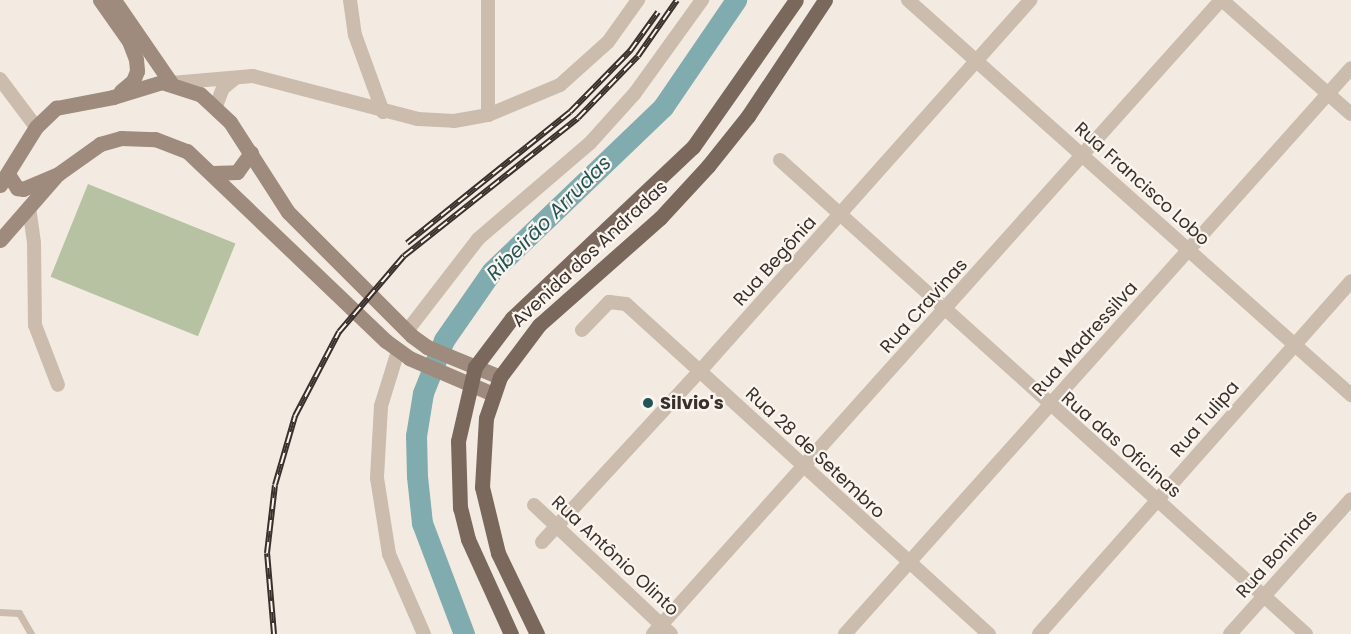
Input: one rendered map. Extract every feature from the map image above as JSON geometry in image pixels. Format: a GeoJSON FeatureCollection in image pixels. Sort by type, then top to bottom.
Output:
{"type":"FeatureCollection","features":[{"type":"Feature","properties":{"kind":"main road"},"geometry":{"type":"LineString","coordinates":[[100,0],[129,41],[136,59],[137,71],[132,81],[113,98]]}},
{"type":"Feature","properties":{"kind":"main road"},"geometry":{"type":"LineString","coordinates":[[114,0],[171,83]]}},
{"type":"Feature","properties":{"kind":"main road","name":"Avenida dos Andradas"},"geometry":{"type":"LineString","coordinates":[[512,634],[468,538],[460,508],[456,463],[463,382],[470,365],[512,318],[693,147],[757,61],[796,0]]}},
{"type":"Feature","properties":{"kind":"main road","name":"Avenida dos Andradas"},"geometry":{"type":"LineString","coordinates":[[537,634],[498,553],[485,507],[482,443],[493,394],[500,377],[539,325],[660,218],[708,166],[748,116],[825,0]]}},
{"type":"Feature","properties":{"kind":"main road"},"geometry":{"type":"LineString","coordinates":[[493,394],[404,354],[187,151],[141,138],[100,144],[58,174],[23,189],[17,188],[4,179],[36,127],[56,108],[113,98],[148,84],[171,83],[200,94],[216,106],[251,153],[288,212],[419,343],[500,377]]}},
{"type":"Feature","properties":{"kind":"main road"},"geometry":{"type":"LineString","coordinates":[[212,173],[237,172],[251,153]]}},
{"type":"Feature","properties":{"kind":"main road"},"geometry":{"type":"LineString","coordinates":[[5,235],[58,174]]}},
{"type":"Feature","properties":{"kind":"street"},"geometry":{"type":"LineString","coordinates":[[350,0],[355,35],[383,112]]}},
{"type":"Feature","properties":{"kind":"street"},"geometry":{"type":"LineString","coordinates":[[488,0],[488,115]]}},
{"type":"Feature","properties":{"kind":"street"},"geometry":{"type":"LineString","coordinates":[[624,21],[625,0]]}},
{"type":"Feature","properties":{"kind":"street"},"geometry":{"type":"LineString","coordinates":[[171,83],[253,76],[280,81],[383,112],[454,121],[488,115],[560,85],[593,58],[624,21],[638,0]]}},
{"type":"Feature","properties":{"kind":"street"},"geometry":{"type":"LineString","coordinates":[[407,331],[478,238],[590,143],[635,93],[702,0]]}},
{"type":"Feature","properties":{"kind":"street","name":"Rua Francisco Lobo"},"geometry":{"type":"LineString","coordinates":[[908,0],[1351,395]]}},
{"type":"Feature","properties":{"kind":"street","name":"Rua Begônia"},"geometry":{"type":"LineString","coordinates":[[542,542],[700,371],[842,213],[974,60],[1030,0]]}},
{"type":"Feature","properties":{"kind":"street"},"geometry":{"type":"LineString","coordinates":[[1221,0],[1351,114]]}},
{"type":"Feature","properties":{"kind":"street","name":"Rua Cravinas"},"geometry":{"type":"LineString","coordinates":[[662,631],[803,467],[946,310],[1081,153],[1221,0]]}},
{"type":"Feature","properties":{"kind":"street","name":"Rua Madressilva"},"geometry":{"type":"LineString","coordinates":[[845,634],[1190,251],[1351,68]]}},
{"type":"Feature","properties":{"kind":"street"},"geometry":{"type":"LineString","coordinates":[[216,106],[223,88],[236,78]]}},
{"type":"Feature","properties":{"kind":"street"},"geometry":{"type":"LineString","coordinates":[[0,79],[36,127]]}},
{"type":"Feature","properties":{"kind":"street","name":"Rua das Oficinas"},"geometry":{"type":"LineString","coordinates":[[780,160],[842,213],[1049,406],[1158,500],[1306,634]]}},
{"type":"Feature","properties":{"kind":"street"},"geometry":{"type":"LineString","coordinates":[[29,207],[35,325],[58,386]]}},
{"type":"Feature","properties":{"kind":"street"},"geometry":{"type":"LineString","coordinates":[[5,235],[20,225],[32,232]]}},
{"type":"Feature","properties":{"kind":"street","name":"Rua Tulipa"},"geometry":{"type":"LineString","coordinates":[[1039,634],[1351,281]]}},
{"type":"Feature","properties":{"kind":"street","name":"Rua 28 de Setembro"},"geometry":{"type":"LineString","coordinates":[[582,330],[605,305],[615,301],[626,304],[908,563],[989,634]]}},
{"type":"Feature","properties":{"kind":"street"},"geometry":{"type":"LineString","coordinates":[[404,354],[381,406],[377,478],[389,554],[424,634]]}},
{"type":"Feature","properties":{"kind":"street","name":"Rua Boninas"},"geometry":{"type":"LineString","coordinates":[[1230,634],[1351,499]]}},
{"type":"Feature","properties":{"kind":"street","name":"Rua Antônio Olinto"},"geometry":{"type":"LineString","coordinates":[[534,505],[557,525],[662,631]]}},
{"type":"Feature","properties":{"kind":"lane"},"geometry":{"type":"LineString","coordinates":[[0,612],[19,613],[30,634]]}},
{"type":"Feature","properties":{"kind":"green space"},"geometry":{"type":"Polygon","coordinates":[[[88,184],[235,244],[198,336],[51,277],[88,184]]]}},
{"type":"Feature","properties":{"kind":"waterway","name":"Ribeirão Arrudas"},"geometry":{"type":"LineString","coordinates":[[464,634],[422,523],[417,476],[416,436],[423,393],[444,340],[492,271],[663,107],[736,0]]}},
{"type":"Feature","properties":{"kind":"railway"},"geometry":{"type":"LineString","coordinates":[[274,634],[267,553],[275,485],[295,416],[339,332],[404,256],[578,118],[638,56],[677,0]]}},
{"type":"Feature","properties":{"kind":"railway"},"geometry":{"type":"LineString","coordinates":[[407,243],[570,112],[630,51],[658,12]]}},
{"type":"Feature","properties":{"kind":"place","name":"Silvio's"},"geometry":{"type":"Point","coordinates":[648,403]}}]}
